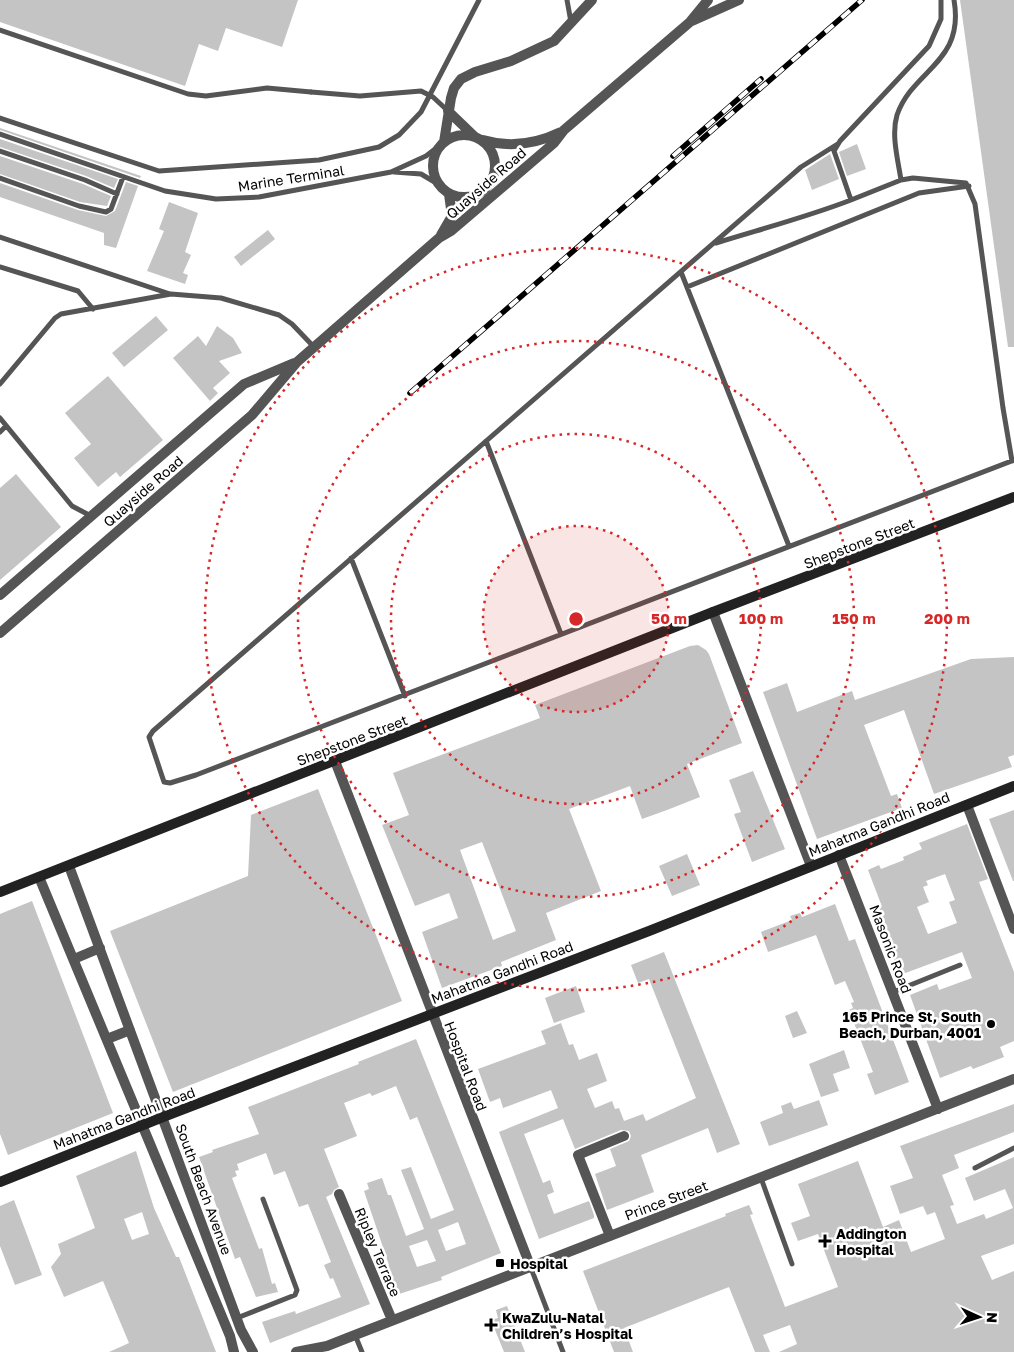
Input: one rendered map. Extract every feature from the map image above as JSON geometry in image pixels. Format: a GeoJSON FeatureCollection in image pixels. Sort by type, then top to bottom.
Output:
{"type":"FeatureCollection","features":[{"type":"Feature","properties":{"kind":"main road","name":"Shepstone Street"},"geometry":{"type":"LineString","coordinates":[[0,892],[713,612],[1014,498]]}},
{"type":"Feature","properties":{"kind":"main road","name":"Mahatma Gandhi Road"},"geometry":{"type":"LineString","coordinates":[[0,1182],[163,1117],[839,856],[1014,786]]}},
{"type":"Feature","properties":{"kind":"street"},"geometry":{"type":"LineString","coordinates":[[501,186],[469,198],[449,194],[438,184],[432,165],[442,144],[454,88],[466,75],[532,52],[554,41],[592,0]]}},
{"type":"Feature","properties":{"kind":"street","name":"Quayside Road"},"geometry":{"type":"LineString","coordinates":[[0,633],[252,415],[297,362],[439,238],[451,231],[501,186],[554,143],[564,130],[690,22],[708,0]]}},
{"type":"Feature","properties":{"kind":"street","name":"Quayside Road"},"geometry":{"type":"LineString","coordinates":[[690,22],[739,0]]}},
{"type":"Feature","properties":{"kind":"street"},"geometry":{"type":"LineString","coordinates":[[448,111],[477,138],[488,145],[496,164],[493,178],[481,193],[473,212]]}},
{"type":"Feature","properties":{"kind":"street"},"geometry":{"type":"LineString","coordinates":[[442,144],[459,135],[502,144],[526,143],[546,139],[564,130]]}},
{"type":"Feature","properties":{"kind":"street"},"geometry":{"type":"LineString","coordinates":[[439,238],[452,216],[449,194]]}},
{"type":"Feature","properties":{"kind":"street","name":"Quayside Road"},"geometry":{"type":"LineString","coordinates":[[0,595],[244,384],[297,362]]}},
{"type":"Feature","properties":{"kind":"street"},"geometry":{"type":"LineString","coordinates":[[713,612],[811,866]]}},
{"type":"Feature","properties":{"kind":"street","name":"Hospital Road"},"geometry":{"type":"LineString","coordinates":[[335,762],[431,1015],[531,1268]]}},
{"type":"Feature","properties":{"kind":"street"},"geometry":{"type":"LineString","coordinates":[[966,805],[1014,929]]}},
{"type":"Feature","properties":{"kind":"street","name":"Masonic Road"},"geometry":{"type":"LineString","coordinates":[[839,856],[938,1109]]}},
{"type":"Feature","properties":{"kind":"street","name":"South Beach Avenue"},"geometry":{"type":"LineString","coordinates":[[69,866],[236,1318],[253,1352]]}},
{"type":"Feature","properties":{"kind":"street"},"geometry":{"type":"LineString","coordinates":[[40,877],[232,1340],[234,1352]]}},
{"type":"Feature","properties":{"kind":"street"},"geometry":{"type":"LineString","coordinates":[[74,959],[100,948]]}},
{"type":"Feature","properties":{"kind":"street"},"geometry":{"type":"LineString","coordinates":[[107,1039],[130,1030]]}},
{"type":"Feature","properties":{"kind":"street","name":"Prince Street"},"geometry":{"type":"LineString","coordinates":[[317,1352],[327,1346],[392,1320],[531,1268],[1014,1079]]}},
{"type":"Feature","properties":{"kind":"street"},"geometry":{"type":"LineString","coordinates":[[610,1236],[578,1155],[624,1136]]}},
{"type":"Feature","properties":{"kind":"street","name":"Ripley Terrace"},"geometry":{"type":"LineString","coordinates":[[339,1194],[392,1320]]}},
{"type":"Feature","properties":{"kind":"street","name":"Prince Street"},"geometry":{"type":"LineString","coordinates":[[296,1352],[327,1346]]}},
{"type":"Feature","properties":{"kind":"lane"},"geometry":{"type":"LineString","coordinates":[[0,118],[159,172],[319,160],[379,147],[399,135],[421,112],[479,0]]}},
{"type":"Feature","properties":{"kind":"lane"},"geometry":{"type":"LineString","coordinates":[[567,0],[568,26]]}},
{"type":"Feature","properties":{"kind":"lane"},"geometry":{"type":"LineString","coordinates":[[712,244],[768,226],[809,216],[901,180],[913,178],[956,181],[968,186],[974,204],[1002,408],[1013,460],[560,634],[405,696],[175,782],[165,782],[160,774],[150,745],[150,734],[351,558],[681,272],[712,244],[801,167],[836,145],[932,42],[941,19],[941,0]]}},
{"type":"Feature","properties":{"kind":"lane"},"geometry":{"type":"LineString","coordinates":[[901,180],[895,136],[898,115],[907,98],[953,42],[956,22],[954,0]]}},
{"type":"Feature","properties":{"kind":"lane"},"geometry":{"type":"LineString","coordinates":[[0,30],[188,94],[206,96],[267,88],[360,96],[421,91],[432,97],[448,111]]}},
{"type":"Feature","properties":{"kind":"lane","name":"Marine Terminal"},"geometry":{"type":"LineString","coordinates":[[0,134],[140,183],[188,196],[238,199],[259,197],[391,172],[426,156],[442,144]]}},
{"type":"Feature","properties":{"kind":"lane"},"geometry":{"type":"LineString","coordinates":[[836,145],[834,151],[851,200]]}},
{"type":"Feature","properties":{"kind":"lane"},"geometry":{"type":"LineString","coordinates":[[0,150],[85,180],[117,194]]}},
{"type":"Feature","properties":{"kind":"lane"},"geometry":{"type":"LineString","coordinates":[[391,172],[421,174],[438,184]]}},
{"type":"Feature","properties":{"kind":"lane"},"geometry":{"type":"LineString","coordinates":[[0,178],[100,212],[109,211],[123,177]]}},
{"type":"Feature","properties":{"kind":"lane"},"geometry":{"type":"LineString","coordinates":[[687,287],[919,193],[968,186]]}},
{"type":"Feature","properties":{"kind":"lane"},"geometry":{"type":"LineString","coordinates":[[0,237],[171,294],[226,299],[279,316],[292,324],[314,347]]}},
{"type":"Feature","properties":{"kind":"lane"},"geometry":{"type":"LineString","coordinates":[[0,267],[78,291],[94,310]]}},
{"type":"Feature","properties":{"kind":"lane"},"geometry":{"type":"LineString","coordinates":[[681,272],[788,546]]}},
{"type":"Feature","properties":{"kind":"lane"},"geometry":{"type":"LineString","coordinates":[[0,384],[55,318],[69,312],[94,310],[171,294]]}},
{"type":"Feature","properties":{"kind":"lane"},"geometry":{"type":"LineString","coordinates":[[0,418],[72,506],[92,517]]}},
{"type":"Feature","properties":{"kind":"lane"},"geometry":{"type":"LineString","coordinates":[[0,432],[6,426]]}},
{"type":"Feature","properties":{"kind":"lane"},"geometry":{"type":"LineString","coordinates":[[486,441],[560,634]]}},
{"type":"Feature","properties":{"kind":"lane"},"geometry":{"type":"LineString","coordinates":[[351,558],[405,696]]}},
{"type":"Feature","properties":{"kind":"lane"},"geometry":{"type":"LineString","coordinates":[[892,992],[960,965]]}},
{"type":"Feature","properties":{"kind":"lane"},"geometry":{"type":"LineString","coordinates":[[975,1168],[1014,1148]]}},
{"type":"Feature","properties":{"kind":"lane"},"geometry":{"type":"LineString","coordinates":[[761,1178],[792,1264]]}},
{"type":"Feature","properties":{"kind":"lane"},"geometry":{"type":"LineString","coordinates":[[236,1318],[295,1295],[297,1290],[263,1199]]}},
{"type":"Feature","properties":{"kind":"lane","name":"Hospital Road"},"geometry":{"type":"LineString","coordinates":[[531,1268],[563,1352]]}},
{"type":"Feature","properties":{"kind":"lane"},"geometry":{"type":"LineString","coordinates":[[355,1335],[362,1352]]}},
{"type":"Feature","properties":{"kind":"building"},"geometry":{"type":"Polygon","coordinates":[[[0,0],[298,0],[282,47],[226,28],[218,51],[199,44],[185,86],[0,22],[0,0]]]}},
{"type":"Feature","properties":{"kind":"building"},"geometry":{"type":"Polygon","coordinates":[[[960,0],[1014,0],[1014,347],[1008,347],[960,0]]]}},
{"type":"Feature","properties":{"kind":"building"},"geometry":{"type":"Polygon","coordinates":[[[0,128],[141,176],[140,178],[0,130],[0,128]]]}},
{"type":"Feature","properties":{"kind":"building"},"geometry":{"type":"Polygon","coordinates":[[[0,139],[118,179],[114,188],[86,176],[0,147],[0,139]]]}},
{"type":"Feature","properties":{"kind":"building"},"geometry":{"type":"Polygon","coordinates":[[[857,144],[866,169],[847,176],[839,152],[857,144]]]}},
{"type":"Feature","properties":{"kind":"building"},"geometry":{"type":"Polygon","coordinates":[[[830,154],[839,179],[812,190],[805,170],[830,154]]]}},
{"type":"Feature","properties":{"kind":"building"},"geometry":{"type":"Polygon","coordinates":[[[0,156],[83,184],[111,196],[107,206],[80,202],[0,174],[0,156]]]}},
{"type":"Feature","properties":{"kind":"building"},"geometry":{"type":"Polygon","coordinates":[[[126,182],[138,186],[116,248],[104,245],[104,233],[0,197],[0,183],[78,210],[106,216],[115,211],[126,182]]]}},
{"type":"Feature","properties":{"kind":"building"},"geometry":{"type":"Polygon","coordinates":[[[169,202],[198,213],[185,252],[191,255],[183,273],[188,275],[185,284],[147,271],[164,231],[159,229],[169,202]]]}},
{"type":"Feature","properties":{"kind":"building"},"geometry":{"type":"Polygon","coordinates":[[[268,230],[275,239],[241,266],[234,257],[268,230]]]}},
{"type":"Feature","properties":{"kind":"building"},"geometry":{"type":"Polygon","coordinates":[[[156,316],[168,330],[124,367],[112,353],[156,316]]]}},
{"type":"Feature","properties":{"kind":"building"},"geometry":{"type":"Polygon","coordinates":[[[217,326],[233,338],[242,353],[219,361],[230,373],[213,388],[218,393],[210,401],[173,358],[198,336],[206,346],[217,326]]]}},
{"type":"Feature","properties":{"kind":"building"},"geometry":{"type":"Polygon","coordinates":[[[108,376],[163,440],[120,477],[116,472],[98,487],[74,458],[91,444],[65,413],[108,376]]]}},
{"type":"Feature","properties":{"kind":"building"},"geometry":{"type":"Polygon","coordinates":[[[16,474],[61,527],[0,580],[0,488],[16,474]]]}},
{"type":"Feature","properties":{"kind":"building"},"geometry":{"type":"Polygon","coordinates":[[[698,645],[709,654],[742,743],[687,764],[700,797],[667,810],[642,819],[630,786],[569,809],[601,891],[546,913],[556,940],[501,962],[502,966],[442,988],[422,932],[458,918],[449,893],[415,906],[382,825],[409,815],[393,773],[540,718],[535,705],[690,646],[698,645]],[[482,842],[460,850],[493,940],[516,931],[482,842]]]}},
{"type":"Feature","properties":{"kind":"building"},"geometry":{"type":"Polygon","coordinates":[[[1014,657],[1014,755],[1008,757],[1012,767],[934,794],[904,710],[864,725],[891,796],[897,794],[902,808],[817,839],[763,692],[787,683],[797,712],[852,691],[855,700],[971,659],[1014,657]]]}},
{"type":"Feature","properties":{"kind":"building"},"geometry":{"type":"Polygon","coordinates":[[[753,771],[785,849],[752,862],[734,814],[741,812],[729,780],[753,771]]]}},
{"type":"Feature","properties":{"kind":"building"},"geometry":{"type":"Polygon","coordinates":[[[318,789],[402,1001],[173,1092],[110,931],[248,876],[251,815],[318,789]]]}},
{"type":"Feature","properties":{"kind":"building"},"geometry":{"type":"Polygon","coordinates":[[[1014,810],[1014,881],[1013,881],[989,819],[1014,810]]]}},
{"type":"Feature","properties":{"kind":"building"},"geometry":{"type":"Polygon","coordinates":[[[967,824],[988,879],[979,882],[1014,972],[1014,1041],[1000,1047],[1004,1057],[973,1069],[971,1066],[940,1078],[910,995],[937,984],[939,990],[972,978],[962,952],[900,975],[874,907],[881,904],[868,870],[879,865],[881,869],[904,860],[903,857],[922,849],[919,843],[967,824]],[[945,874],[926,881],[928,885],[923,887],[929,902],[917,907],[928,934],[957,923],[949,902],[955,900],[945,874]]]}},
{"type":"Feature","properties":{"kind":"building"},"geometry":{"type":"Polygon","coordinates":[[[687,854],[700,885],[672,896],[659,866],[687,854]]]}},
{"type":"Feature","properties":{"kind":"building"},"geometry":{"type":"Polygon","coordinates":[[[32,901],[113,1113],[8,1155],[0,1134],[0,914],[32,901]]]}},
{"type":"Feature","properties":{"kind":"building"},"geometry":{"type":"Polygon","coordinates":[[[835,904],[849,941],[855,939],[909,1082],[875,1095],[867,1074],[873,1072],[849,1010],[853,1008],[851,1003],[854,1002],[845,981],[835,985],[816,935],[768,952],[761,932],[792,920],[790,916],[800,913],[802,917],[835,904]]]}},
{"type":"Feature","properties":{"kind":"building"},"geometry":{"type":"Polygon","coordinates":[[[664,952],[740,1144],[717,1153],[708,1128],[641,1155],[654,1192],[607,1210],[595,1174],[616,1166],[610,1149],[629,1141],[631,1136],[629,1131],[621,1130],[575,1149],[563,1119],[524,1134],[543,1183],[550,1180],[554,1192],[547,1195],[554,1214],[589,1201],[594,1215],[594,1218],[539,1239],[499,1132],[558,1108],[551,1090],[503,1108],[500,1098],[490,1102],[478,1069],[546,1044],[541,1031],[561,1023],[569,1045],[573,1044],[579,1060],[597,1053],[607,1081],[587,1089],[595,1108],[612,1101],[615,1109],[619,1108],[624,1121],[643,1114],[646,1121],[696,1098],[649,979],[638,983],[631,965],[664,952]]]}},
{"type":"Feature","properties":{"kind":"building"},"geometry":{"type":"Polygon","coordinates":[[[576,986],[585,1012],[554,1023],[545,998],[576,986]]]}},
{"type":"Feature","properties":{"kind":"building"},"geometry":{"type":"Polygon","coordinates":[[[797,1011],[807,1033],[793,1038],[785,1016],[797,1011]]]}},
{"type":"Feature","properties":{"kind":"building"},"geometry":{"type":"Polygon","coordinates":[[[416,1039],[501,1253],[441,1277],[442,1280],[393,1296],[385,1276],[391,1274],[389,1265],[364,1191],[369,1189],[367,1183],[382,1178],[388,1195],[391,1195],[406,1236],[424,1229],[401,1170],[411,1167],[431,1219],[454,1210],[417,1117],[410,1120],[396,1086],[372,1096],[370,1093],[344,1103],[357,1136],[324,1149],[339,1187],[326,1197],[370,1304],[270,1343],[262,1322],[295,1311],[296,1314],[341,1297],[333,1278],[330,1279],[324,1265],[331,1262],[308,1204],[299,1207],[285,1171],[274,1175],[266,1153],[237,1164],[239,1170],[235,1171],[237,1176],[232,1178],[259,1249],[262,1248],[272,1284],[275,1283],[278,1292],[256,1297],[240,1257],[235,1259],[199,1157],[213,1152],[212,1150],[259,1134],[248,1107],[359,1064],[358,1062],[416,1039]],[[458,1222],[438,1230],[446,1251],[466,1244],[458,1222]],[[427,1240],[409,1246],[417,1267],[436,1261],[427,1240]]]}},
{"type":"Feature","properties":{"kind":"building"},"geometry":{"type":"Polygon","coordinates":[[[844,1050],[850,1068],[833,1074],[839,1091],[821,1097],[809,1064],[844,1050]]]}},
{"type":"Feature","properties":{"kind":"building"},"geometry":{"type":"Polygon","coordinates":[[[819,1100],[828,1125],[769,1146],[760,1122],[783,1113],[781,1106],[791,1102],[794,1109],[819,1100]]]}},
{"type":"Feature","properties":{"kind":"building","name":"Addington Hospital"},"geometry":{"type":"Polygon","coordinates":[[[1014,1104],[1014,1132],[954,1155],[959,1168],[942,1175],[954,1205],[950,1206],[957,1224],[984,1214],[986,1219],[1013,1208],[1005,1189],[974,1201],[965,1178],[1014,1157],[1014,1244],[981,1256],[992,1280],[1014,1271],[1014,1352],[779,1352],[797,1344],[790,1325],[763,1335],[770,1352],[755,1352],[729,1287],[624,1328],[633,1352],[614,1352],[583,1271],[726,1216],[725,1214],[749,1205],[753,1214],[750,1215],[785,1307],[838,1287],[818,1234],[798,1241],[791,1223],[810,1216],[798,1184],[858,1161],[883,1227],[899,1220],[911,1252],[945,1239],[935,1212],[927,1215],[923,1206],[900,1214],[890,1186],[913,1178],[900,1146],[1014,1104]]]}},
{"type":"Feature","properties":{"kind":"building"},"geometry":{"type":"Polygon","coordinates":[[[136,1151],[154,1208],[176,1257],[179,1257],[216,1352],[109,1352],[129,1343],[103,1281],[64,1297],[51,1267],[61,1254],[58,1244],[95,1228],[76,1176],[136,1151]],[[142,1212],[124,1219],[132,1240],[149,1234],[142,1212]]]}},
{"type":"Feature","properties":{"kind":"building"},"geometry":{"type":"Polygon","coordinates":[[[14,1200],[42,1275],[15,1285],[0,1246],[0,1206],[14,1200]]]}},
{"type":"Feature","properties":{"kind":"building"},"geometry":{"type":"Polygon","coordinates":[[[507,1306],[525,1352],[504,1352],[491,1320],[498,1318],[496,1310],[507,1306]]]}},
{"type":"Feature","properties":{"kind":"railway"},"geometry":{"type":"LineString","coordinates":[[410,393],[862,0]]}},
{"type":"Feature","properties":{"kind":"railway"},"geometry":{"type":"LineString","coordinates":[[673,156],[761,79]]}},
{"type":"Feature","properties":{"kind":"place","name":"165 Prince St, South Beach, Durban, 4001"},"geometry":{"type":"Point","coordinates":[991,1024]}},
{"type":"Feature","properties":{"kind":"place","name":"Addington Hospital"},"geometry":{"type":"Point","coordinates":[825,1241]}},
{"type":"Feature","properties":{"kind":"place","name":"Hospital"},"geometry":{"type":"Point","coordinates":[500,1263]}},
{"type":"Feature","properties":{"kind":"place","name":"KwaZulu-Natal Children’s Hospital"},"geometry":{"type":"Point","coordinates":[491,1325]}}]}
